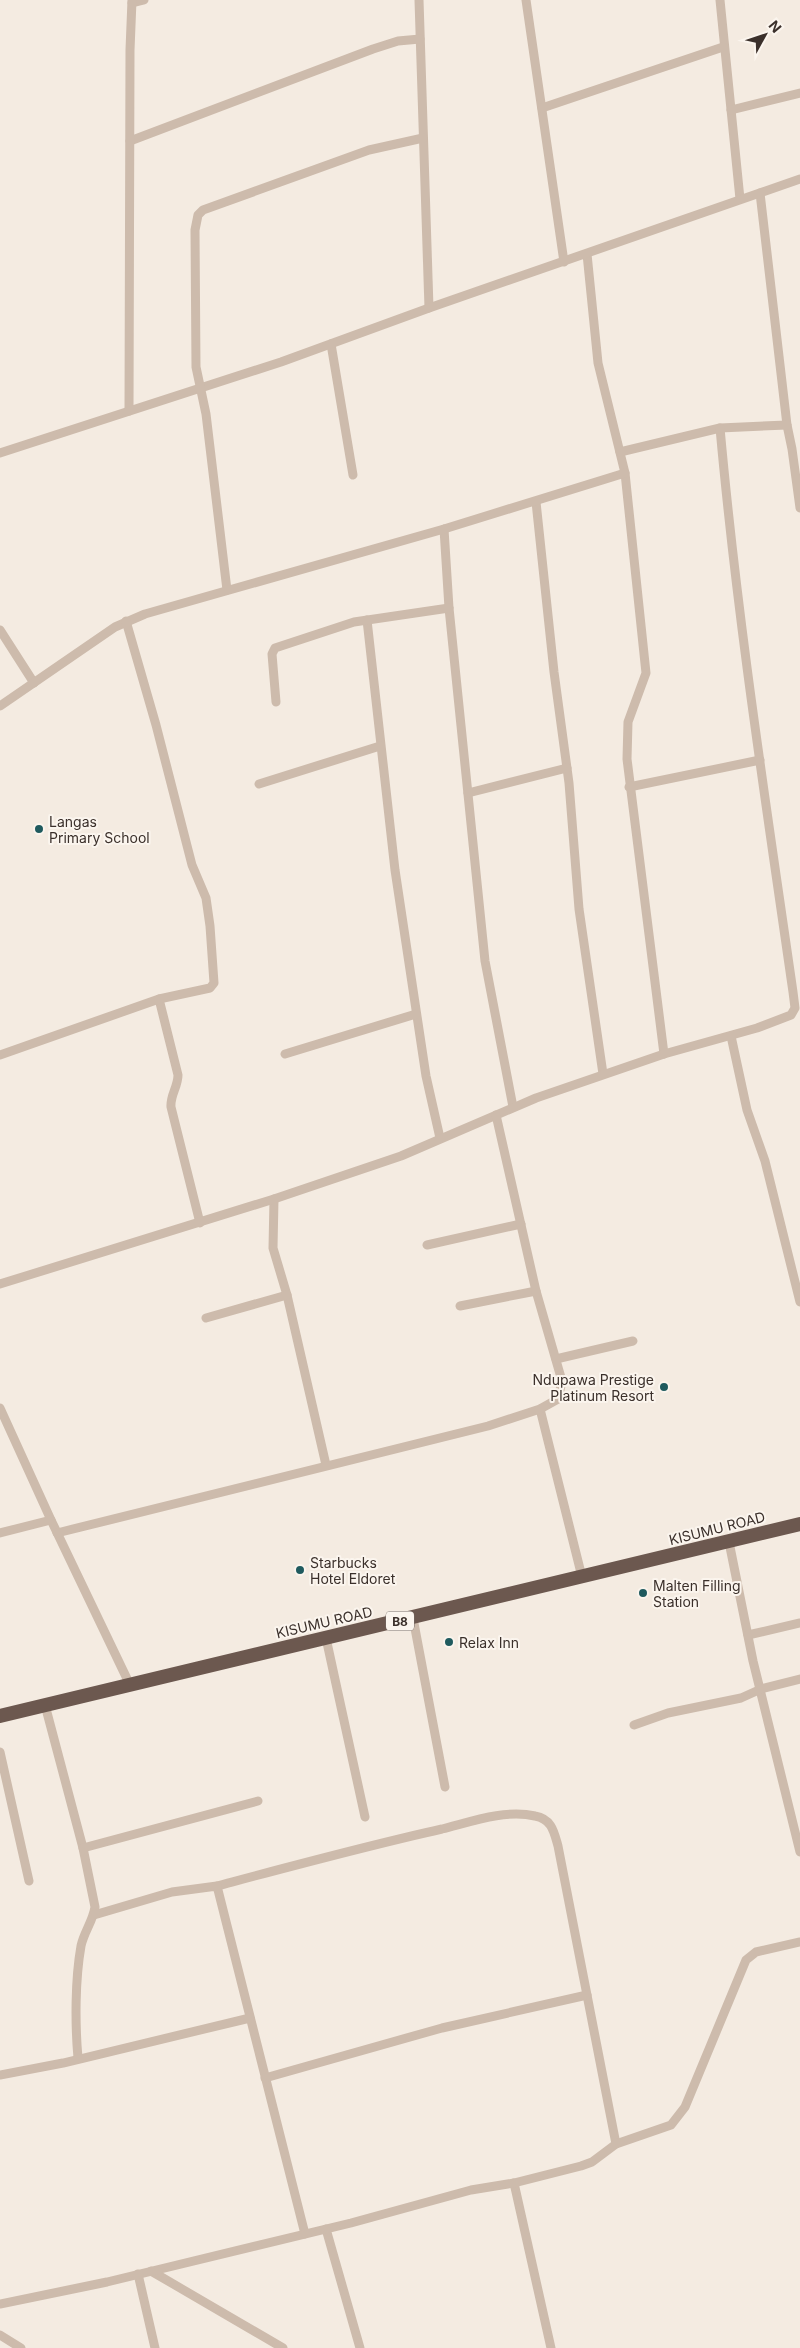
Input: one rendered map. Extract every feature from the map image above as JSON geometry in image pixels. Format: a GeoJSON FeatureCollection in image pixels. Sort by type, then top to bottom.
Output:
{"type":"FeatureCollection","features":[{"type":"Feature","properties":{"kind":"highway","name":"KISUMU ROAD"},"geometry":{"type":"LineString","coordinates":[[0,1716],[800,1524]]}},
{"type":"Feature","properties":{"kind":"street"},"geometry":{"type":"LineString","coordinates":[[129,411],[130,50],[132,2],[144,0]]}},
{"type":"Feature","properties":{"kind":"street"},"geometry":{"type":"LineString","coordinates":[[419,0],[429,308]]}},
{"type":"Feature","properties":{"kind":"street"},"geometry":{"type":"LineString","coordinates":[[526,0],[564,262]]}},
{"type":"Feature","properties":{"kind":"street"},"geometry":{"type":"LineString","coordinates":[[720,0],[723,47],[740,199]]}},
{"type":"Feature","properties":{"kind":"street"},"geometry":{"type":"LineString","coordinates":[[130,141],[373,49],[398,41],[420,39]]}},
{"type":"Feature","properties":{"kind":"street"},"geometry":{"type":"LineString","coordinates":[[542,108],[723,47]]}},
{"type":"Feature","properties":{"kind":"street"},"geometry":{"type":"LineString","coordinates":[[731,110],[800,93]]}},
{"type":"Feature","properties":{"kind":"street"},"geometry":{"type":"LineString","coordinates":[[227,590],[206,414],[200,390],[196,352],[195,230],[198,215],[203,210],[369,150],[423,138]]}},
{"type":"Feature","properties":{"kind":"street"},"geometry":{"type":"LineString","coordinates":[[0,453],[200,390],[800,179]]}},
{"type":"Feature","properties":{"kind":"street"},"geometry":{"type":"LineString","coordinates":[[760,193],[786,425],[796,448],[800,508]]}},
{"type":"Feature","properties":{"kind":"street"},"geometry":{"type":"LineString","coordinates":[[587,254],[598,363],[625,473],[646,673],[628,722],[627,759],[664,1054]]}},
{"type":"Feature","properties":{"kind":"street"},"geometry":{"type":"LineString","coordinates":[[331,344],[353,474]]}},
{"type":"Feature","properties":{"kind":"street"},"geometry":{"type":"LineString","coordinates":[[620,452],[720,428],[786,425]]}},
{"type":"Feature","properties":{"kind":"street"},"geometry":{"type":"LineString","coordinates":[[0,1284],[200,1223],[401,1156],[512,1107],[602,1074],[664,1054],[731,1036],[787,1018],[791,1015],[794,1008],[728,517],[720,428]]}},
{"type":"Feature","properties":{"kind":"street"},"geometry":{"type":"LineString","coordinates":[[0,706],[126,621],[227,590],[536,502],[625,473]]}},
{"type":"Feature","properties":{"kind":"street"},"geometry":{"type":"LineString","coordinates":[[536,502],[554,672],[567,768],[575,844],[579,910],[602,1074]]}},
{"type":"Feature","properties":{"kind":"street"},"geometry":{"type":"LineString","coordinates":[[444,529],[448,608],[485,961],[512,1107]]}},
{"type":"Feature","properties":{"kind":"street"},"geometry":{"type":"LineString","coordinates":[[276,702],[272,654],[275,648],[331,628],[366,620],[385,619],[448,608]]}},
{"type":"Feature","properties":{"kind":"street"},"geometry":{"type":"LineString","coordinates":[[366,620],[395,870],[426,1076],[440,1138]]}},
{"type":"Feature","properties":{"kind":"street"},"geometry":{"type":"LineString","coordinates":[[0,1055],[158,999],[213,986],[214,983],[206,898],[192,865],[156,725],[126,621]]}},
{"type":"Feature","properties":{"kind":"street"},"geometry":{"type":"LineString","coordinates":[[0,630],[34,682]]}},
{"type":"Feature","properties":{"kind":"street"},"geometry":{"type":"LineString","coordinates":[[260,784],[380,746]]}},
{"type":"Feature","properties":{"kind":"street"},"geometry":{"type":"LineString","coordinates":[[629,786],[760,760]]}},
{"type":"Feature","properties":{"kind":"street"},"geometry":{"type":"LineString","coordinates":[[468,793],[567,768]]}},
{"type":"Feature","properties":{"kind":"street"},"geometry":{"type":"LineString","coordinates":[[158,999],[178,1075],[177,1085],[171,1096],[171,1107],[200,1223]]}},
{"type":"Feature","properties":{"kind":"street"},"geometry":{"type":"LineString","coordinates":[[285,1054],[416,1014]]}},
{"type":"Feature","properties":{"kind":"street"},"geometry":{"type":"LineString","coordinates":[[731,1036],[747,1110],[765,1161],[800,1302]]}},
{"type":"Feature","properties":{"kind":"street"},"geometry":{"type":"LineString","coordinates":[[57,1533],[488,1426],[540,1409],[558,1398],[561,1393],[562,1381],[536,1291],[496,1115]]}},
{"type":"Feature","properties":{"kind":"street"},"geometry":{"type":"LineString","coordinates":[[274,1199],[273,1248],[287,1295],[326,1465]]}},
{"type":"Feature","properties":{"kind":"street"},"geometry":{"type":"LineString","coordinates":[[427,1246],[521,1224]]}},
{"type":"Feature","properties":{"kind":"street"},"geometry":{"type":"LineString","coordinates":[[460,1306],[536,1291]]}},
{"type":"Feature","properties":{"kind":"street"},"geometry":{"type":"LineString","coordinates":[[206,1318],[287,1295]]}},
{"type":"Feature","properties":{"kind":"street"},"geometry":{"type":"LineString","coordinates":[[556,1359],[633,1341]]}},
{"type":"Feature","properties":{"kind":"street"},"geometry":{"type":"LineString","coordinates":[[0,1408],[57,1533],[130,1685]]}},
{"type":"Feature","properties":{"kind":"street"},"geometry":{"type":"LineString","coordinates":[[540,1409],[582,1577]]}},
{"type":"Feature","properties":{"kind":"street"},"geometry":{"type":"LineString","coordinates":[[0,1533],[51,1520]]}},
{"type":"Feature","properties":{"kind":"street"},"geometry":{"type":"LineString","coordinates":[[728,1542],[748,1636],[800,1852]]}},
{"type":"Feature","properties":{"kind":"street"},"geometry":{"type":"LineString","coordinates":[[413,1618],[445,1787]]}},
{"type":"Feature","properties":{"kind":"street"},"geometry":{"type":"LineString","coordinates":[[748,1636],[800,1623]]}},
{"type":"Feature","properties":{"kind":"street"},"geometry":{"type":"LineString","coordinates":[[326,1638],[365,1817]]}},
{"type":"Feature","properties":{"kind":"street"},"geometry":{"type":"LineString","coordinates":[[634,1725],[668,1713],[741,1698],[761,1689],[800,1679]]}},
{"type":"Feature","properties":{"kind":"street"},"geometry":{"type":"LineString","coordinates":[[45,1705],[94,1895],[94,1914],[84,1933],[79,1962],[78,2058]]}},
{"type":"Feature","properties":{"kind":"street"},"geometry":{"type":"LineString","coordinates":[[0,1752],[29,1881]]}},
{"type":"Feature","properties":{"kind":"street"},"geometry":{"type":"LineString","coordinates":[[82,1848],[258,1801]]}},
{"type":"Feature","properties":{"kind":"street"},"geometry":{"type":"LineString","coordinates":[[94,1914],[172,1892],[217,1886],[372,1845],[488,1818],[519,1814],[534,1815],[549,1823],[558,1846],[616,2144]]}},
{"type":"Feature","properties":{"kind":"street"},"geometry":{"type":"LineString","coordinates":[[217,1886],[305,2234]]}},
{"type":"Feature","properties":{"kind":"street"},"geometry":{"type":"LineString","coordinates":[[0,2304],[151,2271],[326,2229],[471,2190],[514,2183],[592,2162],[616,2144],[652,2130],[666,2127],[675,2122],[685,2107],[746,1960],[756,1952],[800,1942]]}},
{"type":"Feature","properties":{"kind":"street"},"geometry":{"type":"LineString","coordinates":[[265,2078],[442,2028],[587,1995]]}},
{"type":"Feature","properties":{"kind":"street"},"geometry":{"type":"LineString","coordinates":[[0,2075],[62,2063],[250,2018]]}},
{"type":"Feature","properties":{"kind":"street"},"geometry":{"type":"LineString","coordinates":[[514,2183],[551,2348]]}},
{"type":"Feature","properties":{"kind":"street"},"geometry":{"type":"LineString","coordinates":[[326,2229],[360,2348]]}},
{"type":"Feature","properties":{"kind":"street"},"geometry":{"type":"LineString","coordinates":[[151,2271],[283,2348]]}},
{"type":"Feature","properties":{"kind":"street"},"geometry":{"type":"LineString","coordinates":[[138,2274],[155,2348]]}},
{"type":"Feature","properties":{"kind":"street"},"geometry":{"type":"LineString","coordinates":[[0,2335],[21,2348]]}},
{"type":"Feature","properties":{"kind":"place","name":"Langas Primary School"},"geometry":{"type":"Point","coordinates":[39,829]}},
{"type":"Feature","properties":{"kind":"place","name":"Ndupawa Prestige Platinum Resort"},"geometry":{"type":"Point","coordinates":[664,1387]}},
{"type":"Feature","properties":{"kind":"place","name":"Starbucks Hotel Eldoret"},"geometry":{"type":"Point","coordinates":[300,1570]}},
{"type":"Feature","properties":{"kind":"place","name":"Malten Filling Station"},"geometry":{"type":"Point","coordinates":[643,1593]}},
{"type":"Feature","properties":{"kind":"place","name":"Relax Inn"},"geometry":{"type":"Point","coordinates":[449,1642]}}]}
